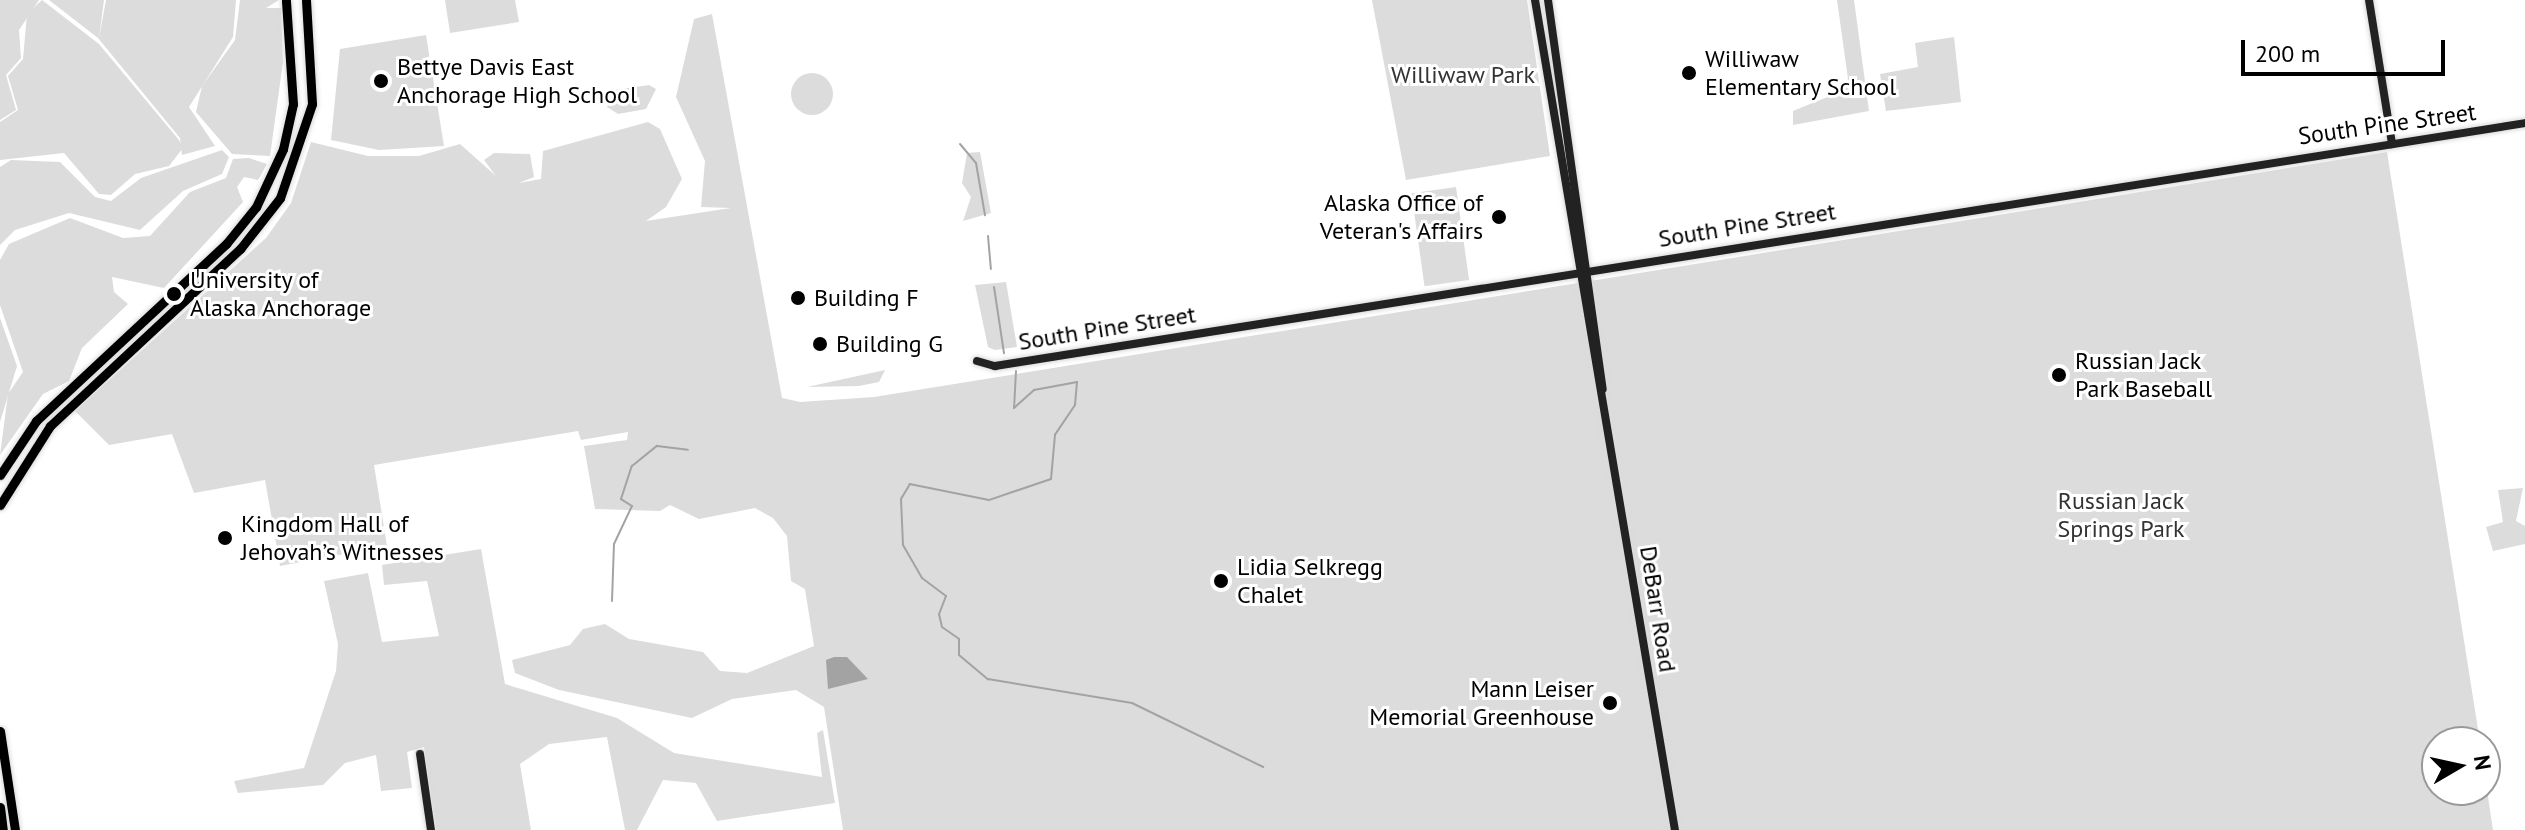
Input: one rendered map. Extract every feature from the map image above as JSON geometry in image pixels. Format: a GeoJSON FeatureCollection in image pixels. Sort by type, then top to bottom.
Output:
{"type":"FeatureCollection","features":[{"type":"Feature","properties":{"kind":"main road"},"geometry":{"type":"LineString","coordinates":[[0,475],[36,421],[226,244],[256,207],[283,149],[293,104],[286,0]]}},
{"type":"Feature","properties":{"kind":"main road"},"geometry":{"type":"LineString","coordinates":[[0,505],[43,434],[240,249],[280,198],[312,104],[306,0]]}},
{"type":"Feature","properties":{"kind":"main road"},"geometry":{"type":"LineString","coordinates":[[0,731],[15,830]]}},
{"type":"Feature","properties":{"kind":"main road"},"geometry":{"type":"LineString","coordinates":[[0,807],[3,830]]}},
{"type":"Feature","properties":{"kind":"street","name":"DeBarr Road"},"geometry":{"type":"LineString","coordinates":[[1535,0],[1578,272],[1602,394],[1675,830]]}},
{"type":"Feature","properties":{"kind":"street","name":"DeBarr Road"},"geometry":{"type":"LineString","coordinates":[[1548,0],[1590,270],[1602,394]]}},
{"type":"Feature","properties":{"kind":"street"},"geometry":{"type":"LineString","coordinates":[[2369,0],[2392,144]]}},
{"type":"Feature","properties":{"kind":"street","name":"South Pine Street"},"geometry":{"type":"LineString","coordinates":[[977,361],[995,366],[2525,123]]}},
{"type":"Feature","properties":{"kind":"street"},"geometry":{"type":"LineString","coordinates":[[420,754],[431,830]]}},
{"type":"Feature","properties":{"kind":"green space"},"geometry":{"type":"Polygon","coordinates":[[[0,0],[39,0],[19,30],[21,58],[6,75],[16,110],[0,120],[0,0]]]}},
{"type":"Feature","properties":{"kind":"green space"},"geometry":{"type":"Polygon","coordinates":[[[42,0],[99,44],[179,140],[183,148],[169,166],[135,174],[111,195],[99,194],[64,153],[0,160],[0,122],[18,110],[8,76],[23,59],[27,14],[42,0]]]}},
{"type":"Feature","properties":{"kind":"green space"},"geometry":{"type":"Polygon","coordinates":[[[49,0],[104,0],[99,38],[106,0],[236,0],[233,37],[189,107],[215,146],[182,155],[180,138],[98,38],[49,0]]]}},
{"type":"Feature","properties":{"kind":"green space"},"geometry":{"type":"Polygon","coordinates":[[[240,0],[279,0],[266,8],[281,8],[283,62],[270,156],[232,154],[196,112],[202,86],[235,40],[240,0]]]}},
{"type":"Feature","properties":{"kind":"green space"},"geometry":{"type":"Polygon","coordinates":[[[445,0],[515,0],[519,22],[450,33],[445,0]]]}},
{"type":"Feature","properties":{"kind":"green space","name":"Williwaw Park"},"geometry":{"type":"Polygon","coordinates":[[[1372,0],[1527,0],[1550,156],[1406,180],[1372,0]]]}},
{"type":"Feature","properties":{"kind":"green space"},"geometry":{"type":"Polygon","coordinates":[[[1837,0],[1854,0],[1869,111],[1793,125],[1793,111],[1837,93],[1848,79],[1837,0]]]}},
{"type":"Feature","properties":{"kind":"green space","name":"Russian Jack Springs Park"},"geometry":{"type":"Polygon","coordinates":[[[712,14],[782,398],[800,402],[874,397],[2387,152],[2477,726],[2421,726],[2421,806],[2489,806],[2493,830],[843,830],[824,707],[796,690],[732,699],[692,718],[559,690],[515,673],[512,660],[570,645],[583,629],[605,624],[629,639],[703,652],[720,671],[747,673],[814,646],[805,589],[791,581],[787,536],[773,518],[755,508],[699,519],[670,505],[660,511],[595,509],[584,446],[627,440],[628,432],[581,440],[578,431],[374,465],[387,546],[280,566],[265,480],[194,493],[172,434],[109,445],[75,411],[266,238],[291,203],[311,142],[368,156],[419,156],[460,144],[496,176],[484,160],[494,153],[530,154],[534,177],[519,183],[541,179],[543,151],[648,122],[660,129],[682,179],[666,207],[646,221],[731,208],[701,207],[705,161],[676,97],[694,19],[712,14]]]}},
{"type":"Feature","properties":{"kind":"green space"},"geometry":{"type":"Polygon","coordinates":[[[426,35],[444,146],[379,150],[331,140],[340,49],[426,35]]]}},
{"type":"Feature","properties":{"kind":"green space"},"geometry":{"type":"Polygon","coordinates":[[[1954,37],[1961,102],[1886,111],[1880,74],[1918,67],[1915,43],[1954,37]]]}},
{"type":"Feature","properties":{"kind":"green space"},"geometry":{"type":"Polygon","coordinates":[[[812,73],[827,79],[833,94],[827,109],[812,115],[797,109],[791,94],[797,79],[812,73]]]}},
{"type":"Feature","properties":{"kind":"green space"},"geometry":{"type":"Polygon","coordinates":[[[649,85],[656,89],[646,109],[618,114],[607,107],[614,90],[649,85]]]}},
{"type":"Feature","properties":{"kind":"green space"},"geometry":{"type":"Polygon","coordinates":[[[222,150],[229,157],[222,174],[183,191],[140,230],[69,213],[15,230],[0,245],[0,167],[11,160],[60,162],[95,197],[111,201],[141,178],[222,150]]]}},
{"type":"Feature","properties":{"kind":"green space"},"geometry":{"type":"Polygon","coordinates":[[[980,152],[991,213],[963,221],[971,197],[962,183],[967,153],[980,152]]]}},
{"type":"Feature","properties":{"kind":"green space"},"geometry":{"type":"Polygon","coordinates":[[[249,158],[267,164],[258,180],[244,177],[237,187],[243,202],[164,288],[112,277],[114,292],[128,304],[82,348],[69,381],[43,394],[0,455],[8,394],[23,372],[0,305],[0,260],[9,244],[70,218],[123,238],[150,236],[190,192],[226,178],[233,159],[249,158]]]}},
{"type":"Feature","properties":{"kind":"green space"},"geometry":{"type":"Polygon","coordinates":[[[1456,187],[1469,280],[1425,286],[1411,193],[1456,187]]]}},
{"type":"Feature","properties":{"kind":"green space"},"geometry":{"type":"Polygon","coordinates":[[[1006,282],[1017,347],[995,350],[988,347],[975,285],[1006,282]]]}},
{"type":"Feature","properties":{"kind":"green space"},"geometry":{"type":"Polygon","coordinates":[[[0,318],[17,366],[0,422],[0,318]]]}},
{"type":"Feature","properties":{"kind":"green space"},"geometry":{"type":"Polygon","coordinates":[[[885,370],[879,382],[859,386],[807,387],[885,370]]]}},
{"type":"Feature","properties":{"kind":"green space"},"geometry":{"type":"Polygon","coordinates":[[[2523,488],[2516,521],[2525,526],[2525,544],[2493,551],[2486,527],[2503,522],[2498,490],[2523,488]]]}},
{"type":"Feature","properties":{"kind":"green space"},"geometry":{"type":"Polygon","coordinates":[[[481,549],[505,684],[617,718],[674,753],[822,777],[817,733],[823,730],[835,803],[717,821],[696,783],[663,780],[637,830],[625,830],[607,737],[549,744],[520,764],[531,830],[436,830],[424,747],[407,752],[412,788],[381,791],[376,755],[345,763],[323,785],[238,793],[234,781],[304,768],[336,671],[338,644],[324,581],[368,573],[382,642],[439,636],[427,581],[384,585],[382,565],[481,549]]]}},
{"type":"Feature","properties":{"kind":"shaded area"},"geometry":{"type":"Polygon","coordinates":[[[847,657],[868,679],[828,689],[826,660],[847,657]]]}},
{"type":"Feature","properties":{"kind":"waterway"},"geometry":{"type":"LineString","coordinates":[[960,144],[976,163],[985,215]]}},
{"type":"Feature","properties":{"kind":"waterway"},"geometry":{"type":"LineString","coordinates":[[988,236],[991,269]]}},
{"type":"Feature","properties":{"kind":"waterway"},"geometry":{"type":"LineString","coordinates":[[994,287],[1004,353]]}},
{"type":"Feature","properties":{"kind":"waterway"},"geometry":{"type":"LineString","coordinates":[[1016,371],[1014,408],[1034,390],[1077,382],[1075,405],[1055,435],[1051,479],[989,500],[910,484],[901,499],[903,545],[922,578],[946,596],[939,614],[942,627],[959,639],[959,655],[988,679],[1132,703],[1263,767]]}},
{"type":"Feature","properties":{"kind":"waterway"},"geometry":{"type":"LineString","coordinates":[[612,601],[614,544],[632,506],[621,499],[632,466],[657,446],[688,450]]}},
{"type":"Feature","properties":{"kind":"place","name":"Williwaw Elementary School"},"geometry":{"type":"Point","coordinates":[1689,73]}},
{"type":"Feature","properties":{"kind":"place","name":"Bettye Davis East Anchorage High School"},"geometry":{"type":"Point","coordinates":[381,81]}},
{"type":"Feature","properties":{"kind":"place","name":"Alaska Office of Veteran's Affairs"},"geometry":{"type":"Point","coordinates":[1499,217]}},
{"type":"Feature","properties":{"kind":"place","name":"University of Alaska Anchorage"},"geometry":{"type":"Point","coordinates":[174,294]}},
{"type":"Feature","properties":{"kind":"place","name":"Building F"},"geometry":{"type":"Point","coordinates":[798,298]}},
{"type":"Feature","properties":{"kind":"place","name":"Building G"},"geometry":{"type":"Point","coordinates":[820,344]}},
{"type":"Feature","properties":{"kind":"place","name":"Russian Jack Park Baseball"},"geometry":{"type":"Point","coordinates":[2059,375]}},
{"type":"Feature","properties":{"kind":"place","name":"Kingdom Hall of Jehovah’s Witnesses"},"geometry":{"type":"Point","coordinates":[225,538]}},
{"type":"Feature","properties":{"kind":"place","name":"Lidia Selkregg Chalet"},"geometry":{"type":"Point","coordinates":[1221,581]}},
{"type":"Feature","properties":{"kind":"place","name":"Mann Leiser Memorial Greenhouse"},"geometry":{"type":"Point","coordinates":[1610,703]}}]}
